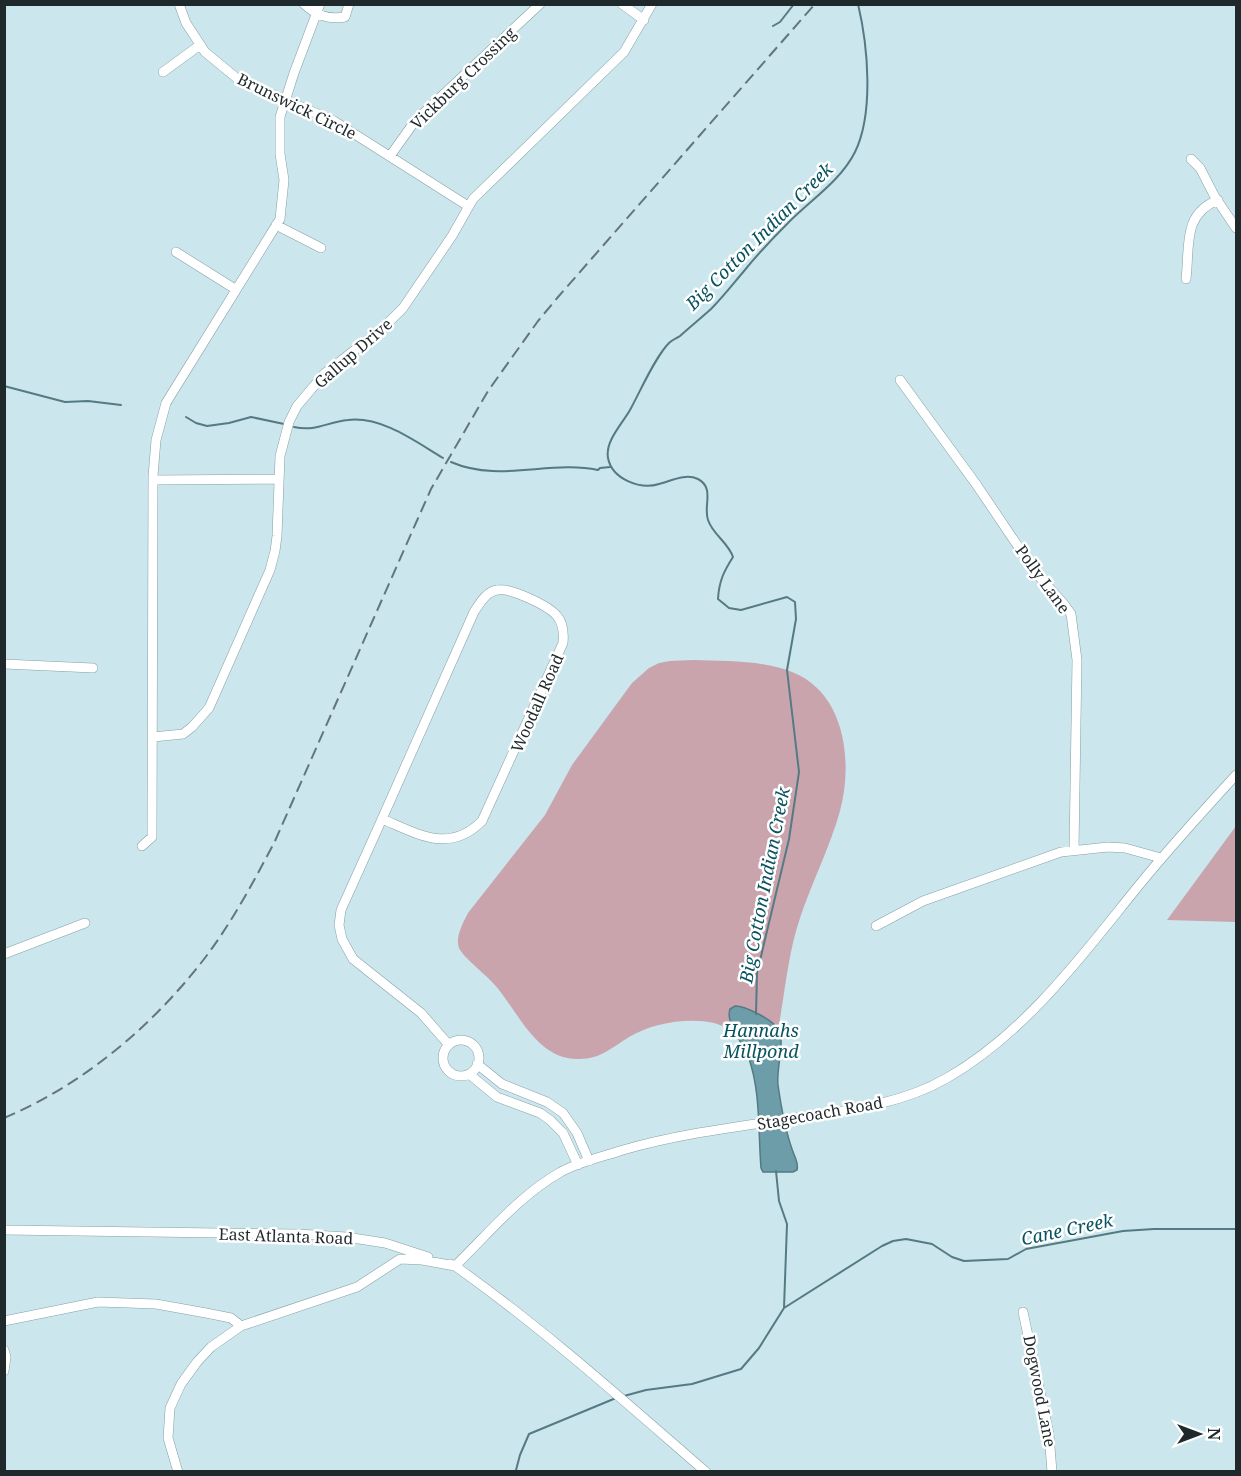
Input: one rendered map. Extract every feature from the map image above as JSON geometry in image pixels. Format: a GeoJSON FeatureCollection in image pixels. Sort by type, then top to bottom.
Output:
{"type":"FeatureCollection","features":[{"type":"Feature","properties":{"kind":"street","name":"Brunswick Circle"},"geometry":{"type":"LineString","coordinates":[[179,4],[186,23],[205,52],[239,80],[334,121],[468,206]]}},
{"type":"Feature","properties":{"kind":"street"},"geometry":{"type":"LineString","coordinates":[[304,4],[316,15],[334,18],[345,17],[349,4]]}},
{"type":"Feature","properties":{"kind":"street"},"geometry":{"type":"LineString","coordinates":[[142,846],[152,837],[153,480],[156,440],[166,403],[280,219],[284,180],[279,138],[280,117],[320,4]]}},
{"type":"Feature","properties":{"kind":"street","name":"Vickburg Crossing"},"geometry":{"type":"LineString","coordinates":[[390,156],[415,121],[540,4]]}},
{"type":"Feature","properties":{"kind":"street"},"geometry":{"type":"LineString","coordinates":[[622,4],[644,20]]}},
{"type":"Feature","properties":{"kind":"street","name":"Gallup Drive"},"geometry":{"type":"LineString","coordinates":[[153,737],[183,734],[209,708],[270,570],[275,551],[278,478],[284,437],[289,422],[302,400],[325,373],[382,329],[403,308],[452,236],[468,206],[624,52],[652,4]]}},
{"type":"Feature","properties":{"kind":"street"},"geometry":{"type":"LineString","coordinates":[[163,72],[200,45]]}},
{"type":"Feature","properties":{"kind":"street"},"geometry":{"type":"LineString","coordinates":[[1191,159],[1200,168],[1236,228]]}},
{"type":"Feature","properties":{"kind":"street"},"geometry":{"type":"LineString","coordinates":[[1186,279],[1191,228],[1198,211],[1218,200]]}},
{"type":"Feature","properties":{"kind":"street"},"geometry":{"type":"LineString","coordinates":[[276,225],[321,248]]}},
{"type":"Feature","properties":{"kind":"street"},"geometry":{"type":"LineString","coordinates":[[176,252],[235,289]]}},
{"type":"Feature","properties":{"kind":"street","name":"Polly Lane"},"geometry":{"type":"LineString","coordinates":[[900,380],[976,484],[1036,573],[1071,614],[1077,660],[1074,850]]}},
{"type":"Feature","properties":{"kind":"street"},"geometry":{"type":"LineString","coordinates":[[153,480],[278,478]]}},
{"type":"Feature","properties":{"kind":"street","name":"Woodall Road"},"geometry":{"type":"LineString","coordinates":[[382,819],[435,840],[459,837],[482,821],[563,643],[562,627],[555,614],[509,589],[496,590],[483,599],[474,612],[341,910],[339,925],[342,939],[353,958],[421,1012],[449,1045]]}},
{"type":"Feature","properties":{"kind":"street"},"geometry":{"type":"LineString","coordinates":[[4,664],[93,668]]}},
{"type":"Feature","properties":{"kind":"street","name":"Stagecoach Road"},"geometry":{"type":"LineString","coordinates":[[455,1266],[528,1194],[561,1172],[578,1165],[650,1142],[848,1110],[912,1094],[946,1079],[982,1055],[1024,1021],[1082,955],[1161,858],[1236,775]]}},
{"type":"Feature","properties":{"kind":"street"},"geometry":{"type":"LineString","coordinates":[[876,926],[923,901],[970,883],[1074,850],[1125,848],[1161,858]]}},
{"type":"Feature","properties":{"kind":"street"},"geometry":{"type":"LineString","coordinates":[[4,954],[85,923]]}},
{"type":"Feature","properties":{"kind":"street"},"geometry":{"type":"LineString","coordinates":[[460,1041],[470,1043],[477,1052],[477,1064],[469,1074],[457,1076],[446,1068],[443,1056],[449,1045],[460,1041]]}},
{"type":"Feature","properties":{"kind":"street"},"geometry":{"type":"LineString","coordinates":[[477,1064],[502,1084],[547,1102],[563,1113],[577,1133],[589,1161]]}},
{"type":"Feature","properties":{"kind":"street"},"geometry":{"type":"LineString","coordinates":[[469,1074],[497,1097],[540,1113],[550,1120],[563,1134],[578,1165]]}},
{"type":"Feature","properties":{"kind":"street","name":"East Atlanta Road"},"geometry":{"type":"LineString","coordinates":[[4,1230],[298,1234],[346,1237],[385,1243],[455,1266],[497,1296],[585,1366],[706,1472]]}},
{"type":"Feature","properties":{"kind":"street"},"geometry":{"type":"LineString","coordinates":[[178,1472],[168,1438],[170,1408],[181,1384],[196,1362],[211,1347],[241,1326],[357,1287],[400,1259],[455,1266]]}},
{"type":"Feature","properties":{"kind":"street"},"geometry":{"type":"LineString","coordinates":[[4,1321],[98,1302],[156,1304],[231,1318],[241,1326]]}},
{"type":"Feature","properties":{"kind":"street","name":"Dogwood Lane"},"geometry":{"type":"LineString","coordinates":[[1023,1312],[1049,1434],[1052,1472]]}},
{"type":"Feature","properties":{"kind":"street"},"geometry":{"type":"LineString","coordinates":[[4,1350],[4,1371]]}},
{"type":"Feature","properties":{"kind":"shaded area"},"geometry":{"type":"Polygon","coordinates":[[[693,660],[756,663],[792,672],[810,682],[824,696],[841,731],[846,772],[840,811],[796,931],[778,1030],[757,1015],[730,1009],[729,1017],[735,1031],[704,1021],[670,1022],[638,1032],[594,1057],[580,1059],[565,1057],[552,1052],[540,1043],[494,984],[461,952],[458,944],[460,930],[468,913],[545,815],[572,765],[632,683],[649,668],[659,663],[693,660]]]}},
{"type":"Feature","properties":{"kind":"shaded area"},"geometry":{"type":"Polygon","coordinates":[[[1236,826],[1236,922],[1167,920],[1236,826]]]}},
{"type":"Feature","properties":{"kind":"water","name":"Hannahs Millpond"},"geometry":{"type":"Polygon","coordinates":[[[735,1006],[759,1014],[776,1026],[781,1035],[778,1085],[785,1125],[797,1164],[797,1170],[793,1172],[763,1172],[761,1168],[755,1083],[748,1056],[730,1020],[730,1009],[735,1006]]]}},
{"type":"Feature","properties":{"kind":"waterway"},"geometry":{"type":"LineString","coordinates":[[773,26],[780,22],[794,4]]}},
{"type":"Feature","properties":{"kind":"waterway","name":"Big Cotton Indian Creek"},"geometry":{"type":"LineString","coordinates":[[756,1014],[757,973],[789,839],[799,772],[787,670],[796,619],[795,602],[787,597],[741,610],[729,608],[718,599],[722,576],[733,557],[708,520],[707,492],[703,483],[698,479],[688,477],[652,485],[636,484],[615,472],[608,458],[608,452],[615,433],[664,349],[711,309],[776,235],[833,182],[849,163],[861,136],[867,99],[866,59],[858,4]]}},
{"type":"Feature","properties":{"kind":"waterway"},"geometry":{"type":"LineString","coordinates":[[4,386],[65,402],[88,401],[121,405]]}},
{"type":"Feature","properties":{"kind":"waterway"},"geometry":{"type":"LineString","coordinates":[[186,417],[207,426],[251,417],[284,424]]}},
{"type":"Feature","properties":{"kind":"waterway"},"geometry":{"type":"LineString","coordinates":[[294,427],[315,428],[348,420],[373,422],[410,438],[443,458]]}},
{"type":"Feature","properties":{"kind":"waterway"},"geometry":{"type":"LineString","coordinates":[[451,462],[487,471],[562,467],[598,470],[610,467]]}},
{"type":"Feature","properties":{"kind":"waterway","name":"Big Cotton Indian Creek"},"geometry":{"type":"LineString","coordinates":[[624,1396],[646,1390],[692,1384],[741,1369],[759,1348],[784,1308],[787,1224],[779,1201],[776,1171]]}},
{"type":"Feature","properties":{"kind":"waterway","name":"Cane Creek"},"geometry":{"type":"LineString","coordinates":[[784,1308],[893,1241],[906,1239],[932,1244],[952,1257],[964,1261],[1008,1259],[1026,1249],[1123,1231],[1236,1229]]}},
{"type":"Feature","properties":{"kind":"waterway","name":"Big Cotton Indian Creek"},"geometry":{"type":"LineString","coordinates":[[518,1472],[516,1470],[520,1455],[529,1434],[616,1398]]}},
{"type":"Feature","properties":{"kind":"railway"},"geometry":{"type":"LineString","coordinates":[[4,1118],[60,1089],[112,1053],[159,1010],[212,949],[241,904],[275,841],[431,489],[488,391],[558,297],[815,4]]}}]}
